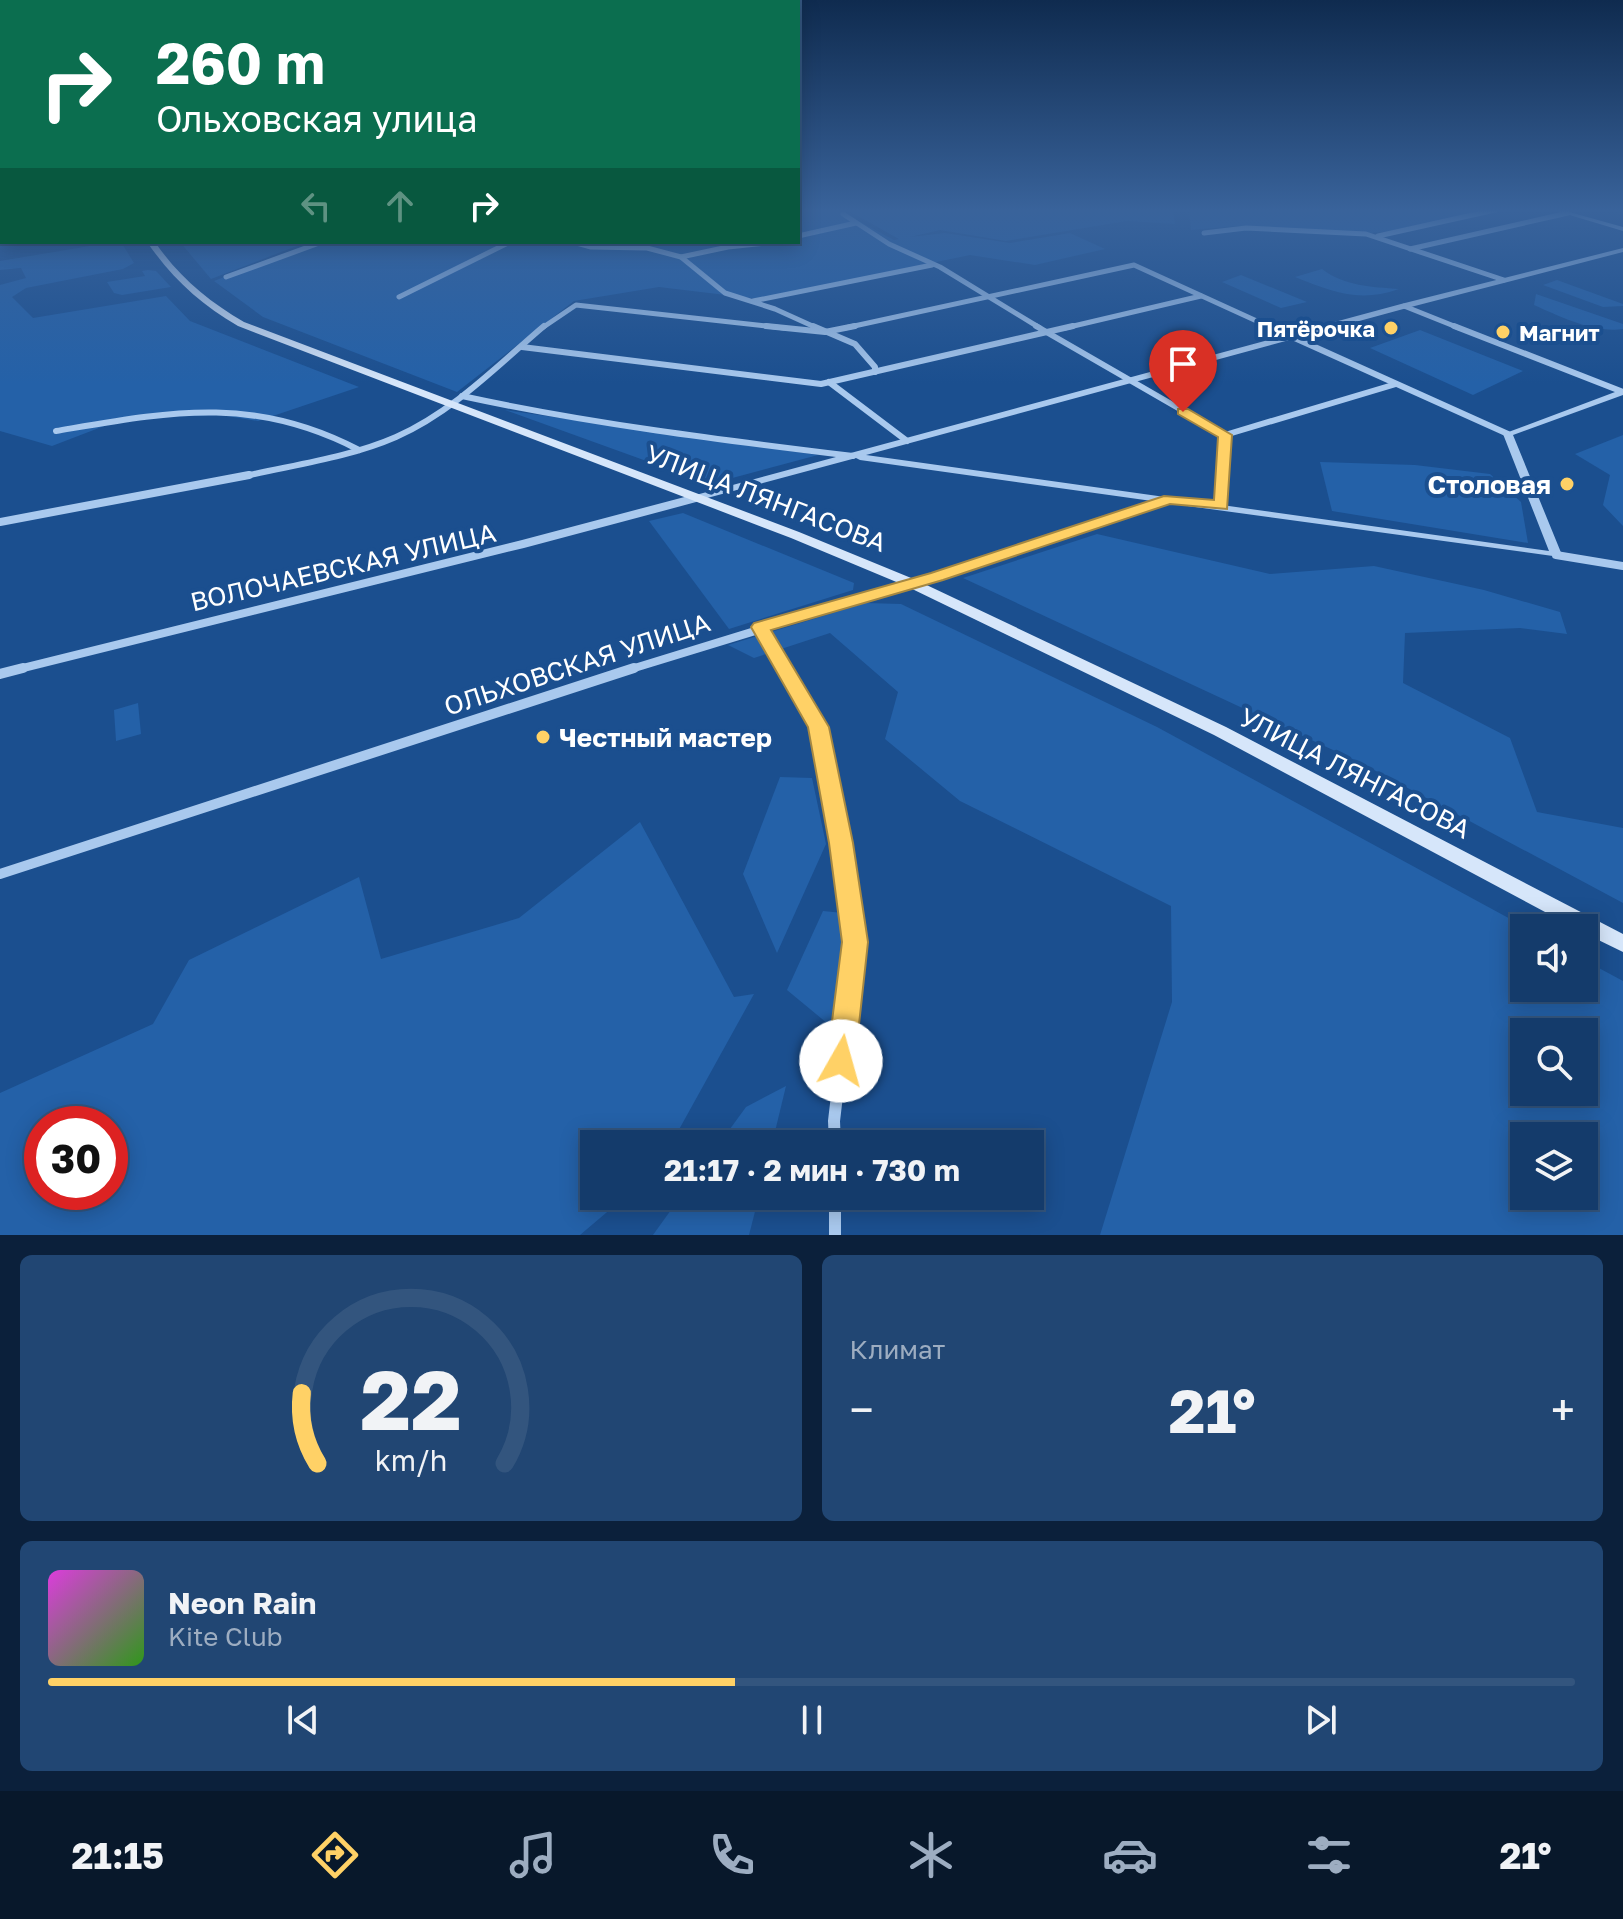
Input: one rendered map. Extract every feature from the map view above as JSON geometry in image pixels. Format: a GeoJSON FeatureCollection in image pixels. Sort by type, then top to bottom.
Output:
{"type":"FeatureCollection","features":[{"type":"Feature","properties":{"kind":"main road","name":"УЛИЦА ЛЯНГАСОВА"},"geometry":{"type":"LineString","coordinates":[[170,268],[187,290],[206,305],[241,324],[911,583],[1220,731],[1623,944]]}},
{"type":"Feature","properties":{"kind":"street"},"geometry":{"type":"LineString","coordinates":[[226,277],[252,268]]}},
{"type":"Feature","properties":{"kind":"street"},"geometry":{"type":"LineString","coordinates":[[399,297],[458,268]]}},
{"type":"Feature","properties":{"kind":"street"},"geometry":{"type":"LineString","coordinates":[[694,268],[725,293],[752,301],[855,344],[875,367],[875,372]]}},
{"type":"Feature","properties":{"kind":"street"},"geometry":{"type":"LineString","coordinates":[[752,301],[916,268]]}},
{"type":"Feature","properties":{"kind":"street"},"geometry":{"type":"LineString","coordinates":[[940,268],[1119,372],[1131,383],[1225,435],[1396,384]]}},
{"type":"Feature","properties":{"kind":"street"},"geometry":{"type":"LineString","coordinates":[[0,522],[209,485],[359,450],[398,436],[452,405],[554,317],[576,305],[825,332],[1122,268]]}},
{"type":"Feature","properties":{"kind":"street"},"geometry":{"type":"LineString","coordinates":[[1140,268],[1508,434],[1623,392]]}},
{"type":"Feature","properties":{"kind":"street"},"geometry":{"type":"LineString","coordinates":[[1466,268],[1504,280]]}},
{"type":"Feature","properties":{"kind":"street"},"geometry":{"type":"LineString","coordinates":[[696,498],[1553,268]]}},
{"type":"Feature","properties":{"kind":"street"},"geometry":{"type":"LineString","coordinates":[[522,347],[707,372],[829,382],[1201,296]]}},
{"type":"Feature","properties":{"kind":"street"},"geometry":{"type":"LineString","coordinates":[[1404,306],[1623,392]]}},
{"type":"Feature","properties":{"kind":"street"},"geometry":{"type":"LineString","coordinates":[[829,382],[907,441]]}},
{"type":"Feature","properties":{"kind":"street"},"geometry":{"type":"LineString","coordinates":[[462,396],[684,435],[1221,506],[1623,566]]}},
{"type":"Feature","properties":{"kind":"street"},"geometry":{"type":"LineString","coordinates":[[56,431],[189,411],[233,412],[333,435],[359,450]]}},
{"type":"Feature","properties":{"kind":"street"},"geometry":{"type":"LineString","coordinates":[[1508,434],[1556,555]]}},
{"type":"Feature","properties":{"kind":"street"},"geometry":{"type":"LineString","coordinates":[[1221,506],[1225,435]]}},
{"type":"Feature","properties":{"kind":"street","name":"ВОЛОЧАЕВСКАЯ УЛИЦА"},"geometry":{"type":"LineString","coordinates":[[0,674],[173,628],[479,556],[696,498]]}},
{"type":"Feature","properties":{"kind":"street","name":"ОЛЬХОВСКАЯ УЛИЦА"},"geometry":{"type":"LineString","coordinates":[[0,874],[761,627],[911,583],[1169,499]]}},
{"type":"Feature","properties":{"kind":"street"},"geometry":{"type":"LineString","coordinates":[[761,627],[819,727],[849,900],[855,942],[834,1130]]}},
{"type":"Feature","properties":{"kind":"street"},"geometry":{"type":"LineString","coordinates":[[835,1210],[835,1235]]}},
{"type":"Feature","properties":{"kind":"shaded area"},"geometry":{"type":"Polygon","coordinates":[[[0,268],[126,268],[26,288],[12,297],[33,318],[166,296],[190,321],[359,387],[258,421],[221,415],[125,418],[52,446],[0,431],[0,285],[26,278],[21,268],[0,268]]]}},
{"type":"Feature","properties":{"kind":"shaded area"},"geometry":{"type":"Polygon","coordinates":[[[201,268],[240,268],[211,279],[201,268]]]}},
{"type":"Feature","properties":{"kind":"shaded area"},"geometry":{"type":"Polygon","coordinates":[[[248,268],[909,268],[759,299],[659,287],[574,301],[457,392],[263,317],[214,281],[248,268]]]}},
{"type":"Feature","properties":{"kind":"shaded area"},"geometry":{"type":"Polygon","coordinates":[[[1322,269],[1349,282],[1399,289],[1371,295],[1346,294],[1295,277],[1322,269]]]}},
{"type":"Feature","properties":{"kind":"shaded area"},"geometry":{"type":"Polygon","coordinates":[[[142,271],[156,271],[171,287],[122,295],[114,293],[107,282],[145,276],[142,271]]]}},
{"type":"Feature","properties":{"kind":"shaded area"},"geometry":{"type":"Polygon","coordinates":[[[1241,275],[1307,302],[1281,308],[1222,282],[1241,275]]]}},
{"type":"Feature","properties":{"kind":"shaded area"},"geometry":{"type":"Polygon","coordinates":[[[1557,280],[1623,306],[1603,307],[1543,285],[1557,280]]]}},
{"type":"Feature","properties":{"kind":"shaded area"},"geometry":{"type":"Polygon","coordinates":[[[1536,294],[1623,324],[1623,329],[1600,329],[1566,319],[1534,305],[1536,294]]]}},
{"type":"Feature","properties":{"kind":"shaded area"},"geometry":{"type":"Polygon","coordinates":[[[1420,330],[1523,371],[1473,395],[1370,348],[1420,330]]]}},
{"type":"Feature","properties":{"kind":"shaded area"},"geometry":{"type":"Polygon","coordinates":[[[505,410],[818,455],[710,484],[505,410]]]}},
{"type":"Feature","properties":{"kind":"shaded area"},"geometry":{"type":"Polygon","coordinates":[[[1623,435],[1623,526],[1603,505],[1610,475],[1575,454],[1623,435]]]}},
{"type":"Feature","properties":{"kind":"shaded area"},"geometry":{"type":"Polygon","coordinates":[[[1320,462],[1415,465],[1490,474],[1521,502],[1528,543],[1332,511],[1320,462]]]}},
{"type":"Feature","properties":{"kind":"shaded area"},"geometry":{"type":"Polygon","coordinates":[[[683,513],[854,583],[853,590],[729,629],[649,521],[683,513]]]}},
{"type":"Feature","properties":{"kind":"shaded area"},"geometry":{"type":"Polygon","coordinates":[[[1097,534],[1270,574],[1374,566],[1484,590],[1560,612],[1567,634],[1520,628],[1405,633],[1403,683],[1510,738],[1537,812],[1623,828],[1623,903],[1361,763],[963,578],[1097,534]]]}},
{"type":"Feature","properties":{"kind":"shaded area"},"geometry":{"type":"Polygon","coordinates":[[[866,603],[901,604],[1157,727],[1510,919],[1510,1002],[1598,1002],[1598,968],[1623,981],[1623,1235],[1100,1235],[1172,1002],[1171,906],[960,801],[885,739],[898,692],[830,633],[754,658],[728,645],[866,603]]]}},
{"type":"Feature","properties":{"kind":"shaded area"},"geometry":{"type":"Polygon","coordinates":[[[138,703],[141,734],[116,741],[114,710],[138,703]]]}},
{"type":"Feature","properties":{"kind":"shaded area"},"geometry":{"type":"Polygon","coordinates":[[[780,777],[812,778],[826,844],[777,953],[743,874],[780,777]]]}},
{"type":"Feature","properties":{"kind":"shaded area"},"geometry":{"type":"Polygon","coordinates":[[[640,822],[734,997],[754,994],[679,1130],[580,1130],[580,1210],[609,1210],[580,1235],[0,1235],[0,1093],[153,1024],[189,960],[359,877],[381,959],[519,918],[640,822]]]}},
{"type":"Feature","properties":{"kind":"shaded area"},"geometry":{"type":"Polygon","coordinates":[[[823,911],[843,913],[852,941],[839,1033],[787,990],[823,911]]]}},
{"type":"Feature","properties":{"kind":"shaded area"},"geometry":{"type":"Polygon","coordinates":[[[786,1086],[775,1130],[729,1130],[746,1107],[786,1086]]]}},
{"type":"Feature","properties":{"kind":"shaded area"},"geometry":{"type":"Polygon","coordinates":[[[671,1210],[755,1210],[749,1235],[653,1235],[671,1210]]]}},
{"type":"Feature","properties":{"kind":"place","name":"Пятёрочка"},"geometry":{"type":"Point","coordinates":[1391,328]}},
{"type":"Feature","properties":{"kind":"place","name":"Магнит"},"geometry":{"type":"Point","coordinates":[1503,332]}},
{"type":"Feature","properties":{"kind":"place","name":"Столовая"},"geometry":{"type":"Point","coordinates":[1567,484]}},
{"type":"Feature","properties":{"kind":"place","name":"Честный мастер"},"geometry":{"type":"Point","coordinates":[543,737]}},
{"type":"Feature","properties":{"kind":"route"},"geometry":{"type":"LineString","coordinates":[[841,1061],[855,942],[841,843],[819,727],[761,627],[937,576],[1169,499],[1221,506],[1225,435],[1183,412]]}}]}
